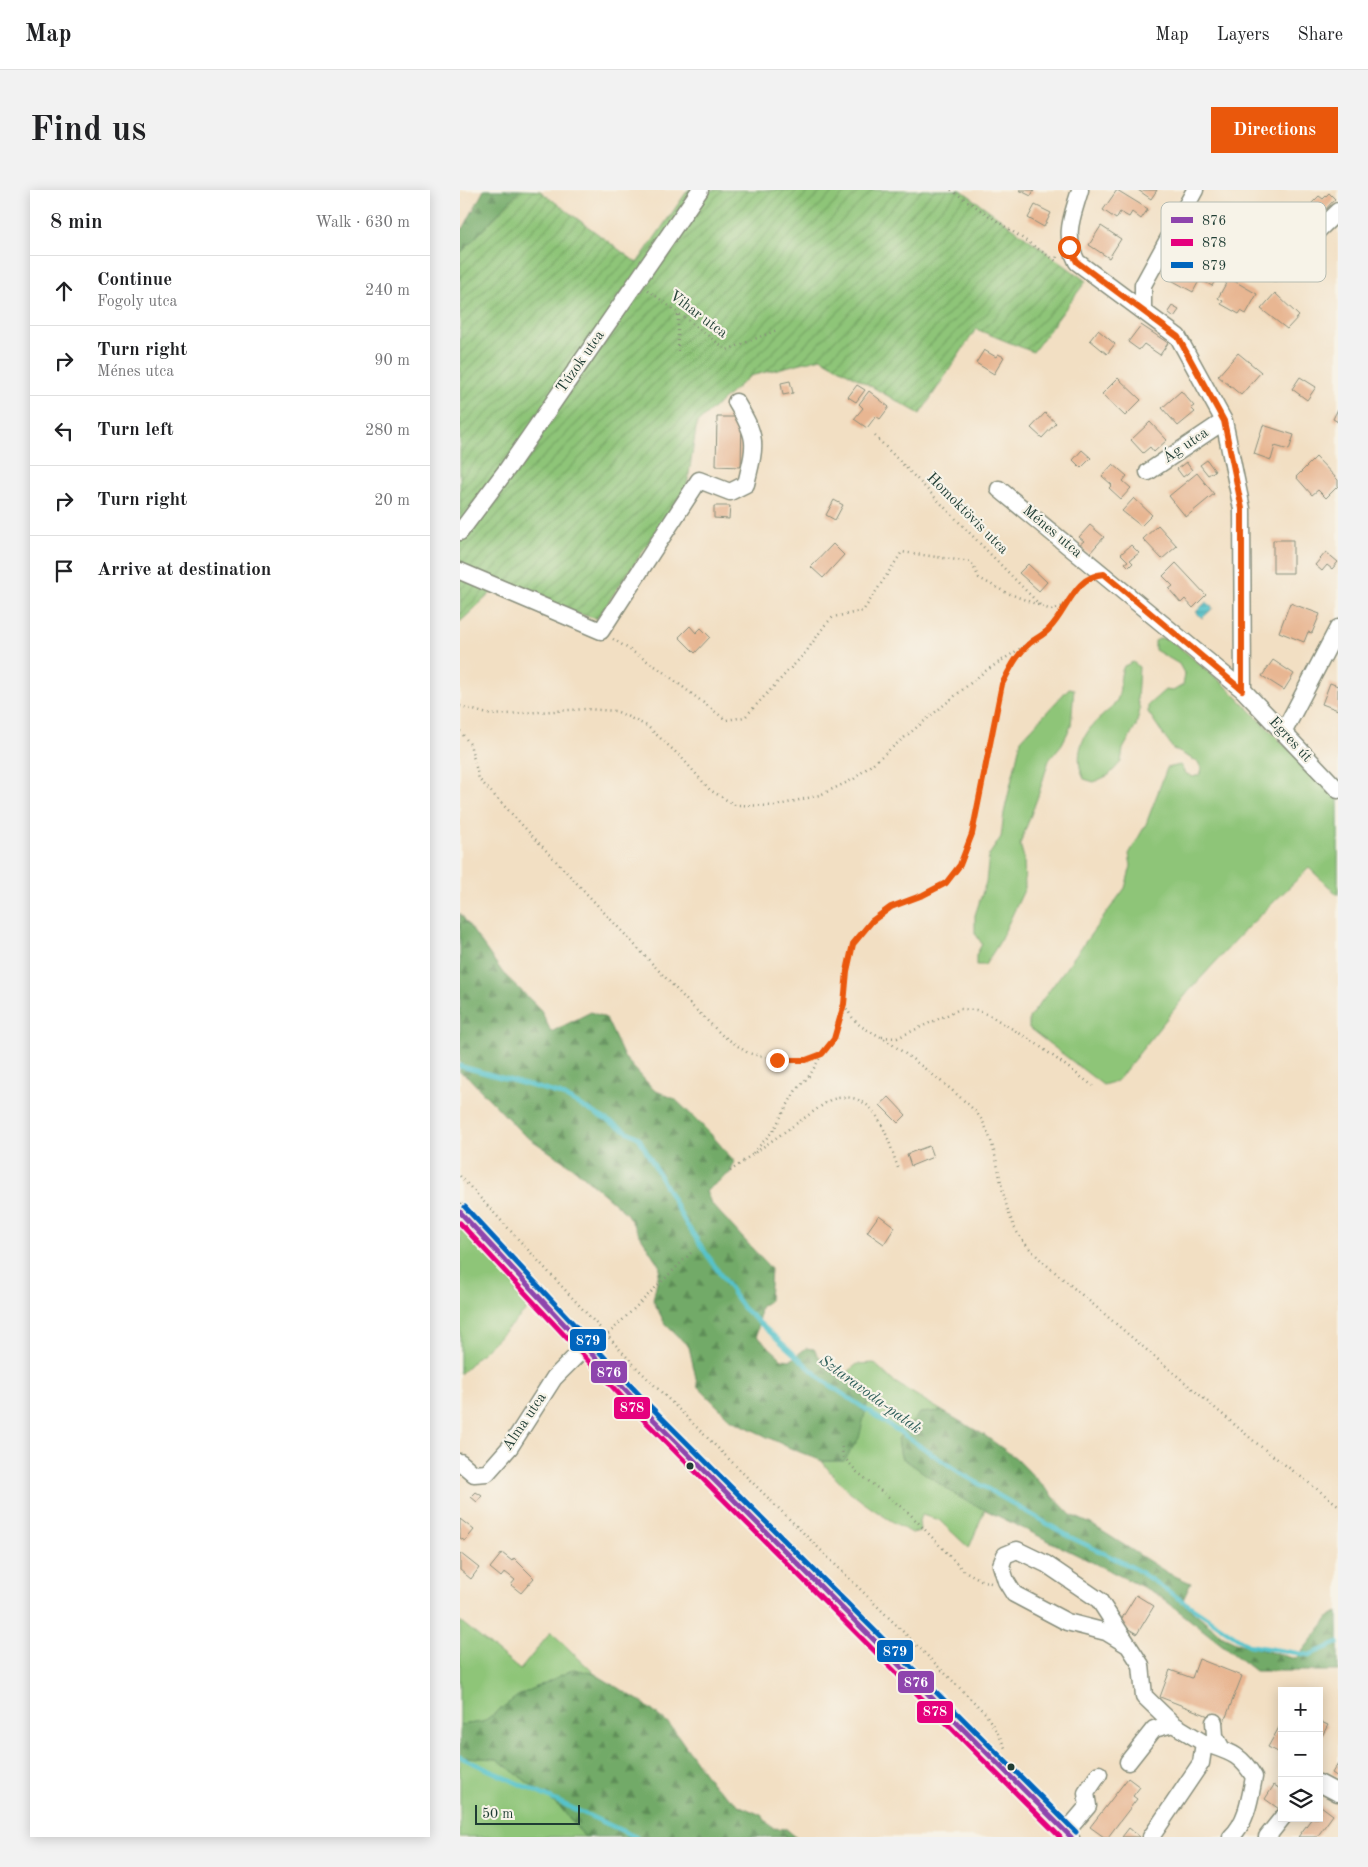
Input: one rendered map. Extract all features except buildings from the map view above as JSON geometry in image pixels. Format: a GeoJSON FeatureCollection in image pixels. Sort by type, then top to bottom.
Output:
{"type":"FeatureCollection","features":[{"type":"Feature","properties":{"kind":"street","name":"Túzok utca"},"geometry":{"type":"LineString","coordinates":[[460,532],[508,468],[700,190]]}},
{"type":"Feature","properties":{"kind":"street"},"geometry":{"type":"LineString","coordinates":[[1080,190],[1069,228],[1069,247],[1077,262],[1178,337],[1224,421],[1242,509],[1242,690]]}},
{"type":"Feature","properties":{"kind":"street"},"geometry":{"type":"LineString","coordinates":[[1188,202],[1195,190]]}},
{"type":"Feature","properties":{"kind":"street"},"geometry":{"type":"LineString","coordinates":[[1326,223],[1338,212]]}},
{"type":"Feature","properties":{"kind":"street"},"geometry":{"type":"LineString","coordinates":[[1143,311],[1143,285],[1161,252]]}},
{"type":"Feature","properties":{"kind":"street"},"geometry":{"type":"LineString","coordinates":[[460,571],[601,631],[699,480],[730,492],[746,484],[754,451],[752,428],[736,402]]}},
{"type":"Feature","properties":{"kind":"street","name":"Ág utca"},"geometry":{"type":"LineString","coordinates":[[1148,472],[1224,421]]}},
{"type":"Feature","properties":{"kind":"street","name":"Ménes utca"},"geometry":{"type":"LineString","coordinates":[[999,488],[1242,690]]}},
{"type":"Feature","properties":{"kind":"street"},"geometry":{"type":"LineString","coordinates":[[1283,733],[1338,628]]}},
{"type":"Feature","properties":{"kind":"street","name":"Egres út"},"geometry":{"type":"LineString","coordinates":[[1242,690],[1338,790]]}},
{"type":"Feature","properties":{"kind":"street"},"geometry":{"type":"LineString","coordinates":[[460,1212],[587,1350],[1068,1834],[1088,1806],[1086,1793],[1099,1774]]}},
{"type":"Feature","properties":{"kind":"street","name":"Alma utca"},"geometry":{"type":"LineString","coordinates":[[460,1462],[474,1474],[487,1473],[510,1447],[554,1378],[587,1350]]}},
{"type":"Feature","properties":{"kind":"street"},"geometry":{"type":"LineString","coordinates":[[1129,1646],[1106,1632],[1067,1622],[1014,1594],[1006,1581],[1001,1565],[1005,1554],[1017,1550],[1046,1564],[1099,1600],[1129,1646],[1141,1665],[1144,1696],[1173,1724],[1204,1743],[1222,1749],[1246,1762],[1254,1777],[1250,1801],[1240,1829],[1232,1837]]}},
{"type":"Feature","properties":{"kind":"street"},"geometry":{"type":"LineString","coordinates":[[1214,1722],[1215,1736],[1222,1749]]}},
{"type":"Feature","properties":{"kind":"street"},"geometry":{"type":"LineString","coordinates":[[1128,1762],[1154,1729],[1173,1724]]}},
{"type":"Feature","properties":{"kind":"street"},"geometry":{"type":"LineString","coordinates":[[1152,1837],[1201,1763],[1204,1743]]}},
{"type":"Feature","properties":{"kind":"street"},"geometry":{"type":"LineString","coordinates":[[1323,1785],[1338,1793]]}},
{"type":"Feature","properties":{"kind":"street"},"geometry":{"type":"LineString","coordinates":[[1266,1837],[1279,1822]]}},
{"type":"Feature","properties":{"kind":"path"},"geometry":{"type":"LineString","coordinates":[[950,190],[1056,261],[1058,253]]}},
{"type":"Feature","properties":{"kind":"path","name":"Vihar utca"},"geometry":{"type":"LineString","coordinates":[[637,281],[678,315],[727,350],[777,330]]}},
{"type":"Feature","properties":{"kind":"path"},"geometry":{"type":"LineString","coordinates":[[678,315],[678,355]]}},
{"type":"Feature","properties":{"kind":"path","name":"Homoktövis utca"},"geometry":{"type":"LineString","coordinates":[[875,436],[1042,607]]}},
{"type":"Feature","properties":{"kind":"path"},"geometry":{"type":"LineString","coordinates":[[601,631],[658,668],[726,720],[736,720],[745,717],[752,710],[806,652],[825,624],[833,617],[863,611],[902,552],[971,562],[979,578],[1005,592],[1051,610],[1064,606]]}},
{"type":"Feature","properties":{"kind":"path"},"geometry":{"type":"LineString","coordinates":[[460,706],[491,715],[586,708],[616,711],[648,726],[682,758],[710,790],[735,805],[775,806],[820,795],[854,779],[984,672],[1050,629],[1064,606],[1088,577],[1104,574]]}},
{"type":"Feature","properties":{"kind":"path"},"geometry":{"type":"LineString","coordinates":[[743,1161],[773,1131],[796,1090],[810,1075],[822,1054],[834,1039],[844,1004],[847,971],[853,944],[872,921],[891,907],[923,895],[946,883],[960,865],[972,834],[1002,684],[1013,662],[1030,643]]}},
{"type":"Feature","properties":{"kind":"path"},"geometry":{"type":"LineString","coordinates":[[460,731],[470,744],[479,779],[692,1006],[722,1035],[748,1053],[777,1060],[806,1060],[822,1054]]}},
{"type":"Feature","properties":{"kind":"path"},"geometry":{"type":"LineString","coordinates":[[844,1004],[852,1019],[867,1032],[897,1038],[960,1009],[976,1010],[991,1016],[1034,1042],[1093,1086]]}},
{"type":"Feature","properties":{"kind":"path"},"geometry":{"type":"LineString","coordinates":[[876,1035],[954,1093],[979,1116],[988,1138],[1014,1225],[1026,1245],[1255,1442],[1338,1505]]}},
{"type":"Feature","properties":{"kind":"path"},"geometry":{"type":"LineString","coordinates":[[730,1171],[830,1100],[843,1096],[854,1097],[867,1104],[876,1115],[899,1171]]}},
{"type":"Feature","properties":{"kind":"path"},"geometry":{"type":"LineString","coordinates":[[460,1176],[638,1369],[985,1713],[1006,1747],[1005,1771]]}},
{"type":"Feature","properties":{"kind":"path"},"geometry":{"type":"LineString","coordinates":[[587,1350],[608,1335],[691,1253]]}},
{"type":"Feature","properties":{"kind":"path"},"geometry":{"type":"LineString","coordinates":[[841,1442],[844,1456],[857,1472],[909,1512],[963,1570],[986,1582],[1006,1581]]}},
{"type":"Feature","properties":{"kind":"green space"},"geometry":{"type":"Polygon","coordinates":[[[484,190],[520,190],[460,254],[460,228],[463,229],[484,190]]]}},
{"type":"Feature","properties":{"kind":"green space"},"geometry":{"type":"Polygon","coordinates":[[[520,190],[540,191],[637,263],[688,190],[961,190],[1086,281],[1033,352],[976,329],[920,414],[821,358],[750,376],[697,423],[687,486],[597,619],[494,590],[460,622],[460,254],[520,190]]]}},
{"type":"Feature","properties":{"kind":"green space"},"geometry":{"type":"Polygon","coordinates":[[[1161,638],[1171,640],[1226,686],[1338,799],[1338,895],[1309,868],[1246,929],[1188,992],[1117,1081],[1103,1085],[1029,1028],[1029,1018],[1125,888],[1131,866],[1129,854],[1146,824],[1167,768],[1180,765],[1185,773],[1193,777],[1199,775],[1202,770],[1198,762],[1173,749],[1148,712],[1148,705],[1165,690],[1173,691],[1183,685],[1185,675],[1179,664],[1155,650],[1155,641],[1161,638]]]}},
{"type":"Feature","properties":{"kind":"green space"},"geometry":{"type":"Polygon","coordinates":[[[1133,662],[1139,667],[1137,700],[1140,709],[1136,726],[1123,749],[1121,762],[1109,775],[1094,782],[1084,779],[1079,762],[1081,745],[1094,723],[1115,703],[1119,692],[1122,670],[1124,666],[1133,662]]]}},
{"type":"Feature","properties":{"kind":"green space"},"geometry":{"type":"Polygon","coordinates":[[[1069,688],[1074,689],[1071,726],[1062,744],[1049,760],[1020,844],[1024,858],[1025,888],[999,943],[985,965],[976,965],[976,955],[982,944],[975,933],[975,915],[986,882],[989,855],[1001,837],[1004,813],[1021,740],[1069,688]]]}},
{"type":"Feature","properties":{"kind":"green space"},"geometry":{"type":"Polygon","coordinates":[[[460,913],[503,973],[541,1010],[551,1032],[591,1012],[606,1018],[624,1057],[654,1090],[675,1099],[710,1133],[734,1161],[731,1172],[706,1191],[711,1203],[771,1269],[769,1301],[760,1307],[757,1336],[782,1359],[791,1360],[806,1348],[814,1349],[828,1369],[847,1373],[864,1384],[868,1401],[859,1438],[844,1461],[822,1461],[730,1419],[698,1387],[689,1347],[665,1324],[653,1300],[660,1267],[626,1213],[575,1169],[523,1134],[467,1076],[460,1072],[460,913]]]}},
{"type":"Feature","properties":{"kind":"green space"},"geometry":{"type":"Polygon","coordinates":[[[460,1223],[527,1299],[527,1310],[460,1374],[460,1223]]]}},
{"type":"Feature","properties":{"kind":"green space"},"geometry":{"type":"Polygon","coordinates":[[[874,1363],[893,1381],[942,1411],[920,1413],[898,1439],[901,1457],[959,1497],[985,1509],[969,1548],[939,1520],[922,1515],[919,1520],[920,1531],[912,1533],[900,1526],[851,1493],[822,1461],[844,1461],[864,1384],[847,1373],[857,1364],[874,1363]]]}},
{"type":"Feature","properties":{"kind":"green space"},"geometry":{"type":"Polygon","coordinates":[[[942,1411],[984,1435],[1016,1458],[1071,1515],[1091,1524],[1168,1573],[1191,1583],[1182,1602],[1223,1636],[1240,1644],[1296,1659],[1331,1615],[1338,1612],[1338,1671],[1255,1671],[1157,1594],[959,1497],[901,1457],[898,1439],[920,1413],[942,1411]]]}},
{"type":"Feature","properties":{"kind":"green space"},"geometry":{"type":"Polygon","coordinates":[[[460,1621],[520,1670],[551,1632],[595,1674],[574,1669],[518,1696],[483,1722],[460,1725],[460,1621]]]}},
{"type":"Feature","properties":{"kind":"green space"},"geometry":{"type":"Polygon","coordinates":[[[574,1669],[595,1674],[643,1703],[672,1727],[712,1784],[740,1806],[761,1815],[772,1828],[786,1829],[796,1837],[585,1837],[561,1808],[497,1759],[466,1757],[460,1759],[460,1725],[483,1722],[518,1696],[574,1669]]]}},
{"type":"Feature","properties":{"kind":"green space"},"geometry":{"type":"Polygon","coordinates":[[[466,1757],[497,1759],[561,1808],[585,1837],[460,1837],[460,1759],[466,1757]]]}},
{"type":"Feature","properties":{"kind":"water"},"geometry":{"type":"Polygon","coordinates":[[[1206,602],[1213,608],[1202,618],[1196,612],[1206,602]]]}},
{"type":"Feature","properties":{"kind":"waterway","name":"Sztaravoda-patak"},"geometry":{"type":"LineString","coordinates":[[460,1066],[560,1094],[639,1138],[685,1222],[743,1308],[825,1382],[962,1474],[1070,1537],[1134,1568],[1248,1645],[1309,1655],[1338,1643]]}},
{"type":"Feature","properties":{"kind":"waterway"},"geometry":{"type":"LineString","coordinates":[[460,1757],[636,1837]]}},
{"type":"Feature","properties":{"kind":"transit line","name":"879"},"geometry":{"type":"LineString","coordinates":[[465,1207],[645,1401],[1076,1832]]}},
{"type":"Feature","properties":{"kind":"transit line","name":"876"},"geometry":{"type":"LineString","coordinates":[[460,1212],[640,1406],[1071,1837]]}},
{"type":"Feature","properties":{"kind":"transit line","name":"878"},"geometry":{"type":"LineString","coordinates":[[460,1223],[635,1411],[1060,1837]]}},
{"type":"Feature","properties":{"kind":"route"},"geometry":{"type":"LineString","coordinates":[[777,1060],[806,1060],[822,1054],[834,1039],[844,1004],[847,971],[853,944],[872,921],[891,907],[923,895],[946,883],[960,865],[972,834],[1002,684],[1013,662],[1030,643],[1050,629],[1064,606],[1088,577],[1104,574],[1242,690],[1242,509],[1224,421],[1189,353],[1178,337],[1077,262],[1069,247]]}}]}
